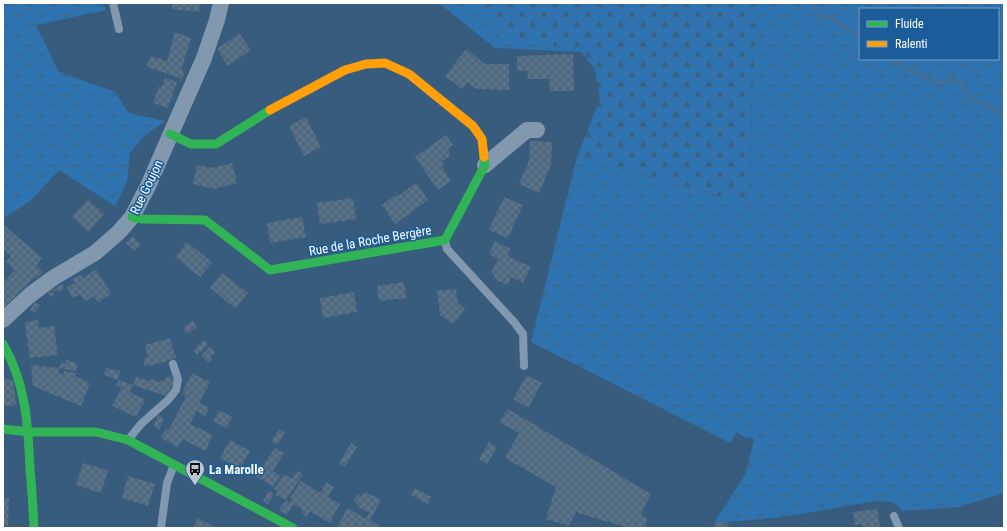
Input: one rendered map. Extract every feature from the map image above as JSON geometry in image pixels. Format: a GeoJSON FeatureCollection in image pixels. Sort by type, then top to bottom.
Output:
{"type":"FeatureCollection","features":[{"type":"Feature","properties":{"kind":"street","name":"Rue Goujon"},"geometry":{"type":"LineString","coordinates":[[3,320],[30,295],[53,278],[95,253],[119,232],[132,217],[148,186],[204,58],[221,3]]}},
{"type":"Feature","properties":{"kind":"street"},"geometry":{"type":"LineString","coordinates":[[170,134],[191,144],[216,144],[260,116],[346,70],[366,64],[385,62],[410,74],[473,126],[482,139],[485,164]]}},
{"type":"Feature","properties":{"kind":"street"},"geometry":{"type":"LineString","coordinates":[[485,164],[527,130],[537,130]]}},
{"type":"Feature","properties":{"kind":"street","name":"Rue de la Roche Bergère"},"geometry":{"type":"LineString","coordinates":[[132,217],[142,219],[205,220],[270,270],[445,240],[485,164]]}},
{"type":"Feature","properties":{"kind":"street"},"geometry":{"type":"LineString","coordinates":[[3,344],[9,353],[18,375],[25,400],[34,528]]}},
{"type":"Feature","properties":{"kind":"street"},"geometry":{"type":"LineString","coordinates":[[3,429],[28,432],[96,432],[128,440],[288,527]]}},
{"type":"Feature","properties":{"kind":"lane"},"geometry":{"type":"LineString","coordinates":[[113,3],[119,29]]}},
{"type":"Feature","properties":{"kind":"lane"},"geometry":{"type":"LineString","coordinates":[[445,240],[447,249],[514,322],[523,334],[524,366]]}},
{"type":"Feature","properties":{"kind":"lane"},"geometry":{"type":"LineString","coordinates":[[128,440],[141,424],[168,400],[176,390],[178,379],[174,364]]}},
{"type":"Feature","properties":{"kind":"lane"},"geometry":{"type":"LineString","coordinates":[[161,528],[167,483],[174,464]]}},
{"type":"Feature","properties":{"kind":"lane"},"geometry":{"type":"LineString","coordinates":[[894,516],[899,528]]}},
{"type":"Feature","properties":{"kind":"green space"},"geometry":{"type":"Polygon","coordinates":[[[3,3],[103,3],[106,10],[36,25],[59,72],[115,92],[129,113],[165,121],[144,136],[130,153],[127,182],[115,206],[59,170],[30,201],[3,219],[3,3]]]}},
{"type":"Feature","properties":{"kind":"green space"},"geometry":{"type":"Polygon","coordinates":[[[439,3],[478,3],[497,31],[581,52],[495,48],[439,3]]]}},
{"type":"Feature","properties":{"kind":"green space"},"geometry":{"type":"Polygon","coordinates":[[[478,3],[751,3],[757,6],[747,203],[577,157],[600,99],[595,70],[581,52],[497,31],[478,3]]]}},
{"type":"Feature","properties":{"kind":"green space"},"geometry":{"type":"Polygon","coordinates":[[[751,3],[1004,3],[1004,493],[959,507],[902,511],[893,502],[875,501],[783,517],[714,523],[746,473],[754,439],[744,437],[737,432],[730,443],[531,342],[577,157],[747,203],[757,6],[751,3]]]}},
{"type":"Feature","properties":{"kind":"building"},"geometry":{"type":"Polygon","coordinates":[[[172,3],[200,3],[199,12],[172,9],[172,3]]]}},
{"type":"Feature","properties":{"kind":"building"},"geometry":{"type":"Polygon","coordinates":[[[175,32],[191,38],[181,70],[185,71],[182,79],[148,67],[147,65],[150,56],[167,61],[175,32]]]}},
{"type":"Feature","properties":{"kind":"building"},"geometry":{"type":"Polygon","coordinates":[[[239,33],[251,50],[228,66],[217,49],[239,33]]]}},
{"type":"Feature","properties":{"kind":"building"},"geometry":{"type":"Polygon","coordinates":[[[466,49],[485,64],[509,64],[509,90],[476,89],[467,82],[462,89],[445,76],[466,49]]]}},
{"type":"Feature","properties":{"kind":"building"},"geometry":{"type":"Polygon","coordinates":[[[573,54],[574,91],[550,91],[549,79],[528,79],[527,71],[517,71],[517,56],[573,54]]]}},
{"type":"Feature","properties":{"kind":"building"},"geometry":{"type":"Polygon","coordinates":[[[165,78],[177,82],[168,108],[153,103],[159,86],[162,87],[165,78]]]}},
{"type":"Feature","properties":{"kind":"building"},"geometry":{"type":"Polygon","coordinates":[[[306,117],[321,147],[304,156],[289,126],[306,117]]]}},
{"type":"Feature","properties":{"kind":"building"},"geometry":{"type":"Polygon","coordinates":[[[446,135],[453,145],[448,149],[450,152],[449,157],[442,161],[445,165],[442,167],[451,181],[438,190],[415,157],[446,135]]]}},
{"type":"Feature","properties":{"kind":"building"},"geometry":{"type":"Polygon","coordinates":[[[530,141],[552,142],[551,165],[539,193],[519,184],[529,161],[530,141]]]}},
{"type":"Feature","properties":{"kind":"building"},"geometry":{"type":"Polygon","coordinates":[[[232,163],[237,183],[214,189],[193,184],[197,165],[212,168],[232,163]]]}},
{"type":"Feature","properties":{"kind":"building"},"geometry":{"type":"Polygon","coordinates":[[[416,183],[428,200],[395,224],[382,205],[416,183]]]}},
{"type":"Feature","properties":{"kind":"building"},"geometry":{"type":"Polygon","coordinates":[[[504,197],[523,205],[508,238],[489,230],[504,197]]]}},
{"type":"Feature","properties":{"kind":"building"},"geometry":{"type":"Polygon","coordinates":[[[353,198],[356,219],[320,224],[317,203],[353,198]]]}},
{"type":"Feature","properties":{"kind":"building"},"geometry":{"type":"Polygon","coordinates":[[[88,199],[104,214],[88,232],[72,217],[88,199]]]}},
{"type":"Feature","properties":{"kind":"building"},"geometry":{"type":"Polygon","coordinates":[[[302,217],[306,237],[270,243],[267,223],[302,217]]]}},
{"type":"Feature","properties":{"kind":"building"},"geometry":{"type":"Polygon","coordinates":[[[4,225],[42,258],[36,266],[43,272],[36,278],[34,277],[3,309],[3,283],[15,270],[6,262],[11,256],[3,249],[4,225]]]}},
{"type":"Feature","properties":{"kind":"building"},"geometry":{"type":"Polygon","coordinates":[[[133,236],[141,245],[134,251],[126,243],[133,236]]]}},
{"type":"Feature","properties":{"kind":"building"},"geometry":{"type":"Polygon","coordinates":[[[495,241],[511,249],[508,256],[531,267],[523,283],[511,277],[508,285],[496,280],[492,271],[498,259],[489,254],[495,241]]]}},
{"type":"Feature","properties":{"kind":"building"},"geometry":{"type":"Polygon","coordinates":[[[187,242],[212,262],[200,277],[175,257],[187,242]]]}},
{"type":"Feature","properties":{"kind":"building"},"geometry":{"type":"Polygon","coordinates":[[[96,269],[111,294],[98,303],[94,296],[85,301],[80,294],[73,298],[67,287],[75,283],[73,279],[81,275],[83,278],[96,269]]]}},
{"type":"Feature","properties":{"kind":"building"},"geometry":{"type":"Polygon","coordinates":[[[222,273],[248,293],[235,308],[210,288],[222,273]]]}},
{"type":"Feature","properties":{"kind":"building"},"geometry":{"type":"Polygon","coordinates":[[[404,282],[406,298],[379,301],[377,286],[404,282]]]}},
{"type":"Feature","properties":{"kind":"building"},"geometry":{"type":"Polygon","coordinates":[[[62,284],[65,288],[58,292],[57,290],[53,292],[54,294],[51,297],[48,293],[62,284]]]}},
{"type":"Feature","properties":{"kind":"building"},"geometry":{"type":"Polygon","coordinates":[[[456,289],[458,303],[465,309],[453,324],[440,315],[437,291],[456,289]]]}},
{"type":"Feature","properties":{"kind":"building"},"geometry":{"type":"Polygon","coordinates":[[[354,292],[357,312],[323,318],[320,298],[354,292]]]}},
{"type":"Feature","properties":{"kind":"building"},"geometry":{"type":"Polygon","coordinates":[[[35,302],[40,305],[35,313],[30,310],[35,302]]]}},
{"type":"Feature","properties":{"kind":"building"},"geometry":{"type":"Polygon","coordinates":[[[38,320],[39,328],[54,326],[58,355],[30,358],[25,324],[26,322],[38,320]]]}},
{"type":"Feature","properties":{"kind":"building"},"geometry":{"type":"Polygon","coordinates":[[[193,321],[197,327],[187,334],[183,328],[193,321]]]}},
{"type":"Feature","properties":{"kind":"building"},"geometry":{"type":"Polygon","coordinates":[[[170,338],[176,358],[151,366],[145,366],[143,359],[148,357],[145,345],[170,338]]]}},
{"type":"Feature","properties":{"kind":"building"},"geometry":{"type":"Polygon","coordinates":[[[205,340],[208,345],[197,355],[193,350],[205,340]]]}},
{"type":"Feature","properties":{"kind":"building"},"geometry":{"type":"Polygon","coordinates":[[[210,347],[215,353],[210,357],[212,360],[208,363],[201,355],[210,347]]]}},
{"type":"Feature","properties":{"kind":"building"},"geometry":{"type":"Polygon","coordinates":[[[66,360],[77,363],[76,371],[59,368],[61,363],[65,364],[66,360]]]}},
{"type":"Feature","properties":{"kind":"building"},"geometry":{"type":"Polygon","coordinates":[[[31,365],[59,368],[59,373],[63,375],[64,371],[76,373],[75,376],[90,383],[81,406],[33,386],[31,365]]]}},
{"type":"Feature","properties":{"kind":"building"},"geometry":{"type":"Polygon","coordinates":[[[106,368],[120,371],[118,380],[104,375],[106,368]]]}},
{"type":"Feature","properties":{"kind":"building"},"geometry":{"type":"Polygon","coordinates":[[[192,373],[210,382],[199,403],[209,408],[205,416],[197,411],[190,424],[213,435],[205,451],[183,439],[178,447],[161,438],[166,429],[169,430],[186,396],[182,393],[192,373]]]}},
{"type":"Feature","properties":{"kind":"building"},"geometry":{"type":"Polygon","coordinates":[[[527,375],[542,383],[528,408],[513,399],[527,375]]]}},
{"type":"Feature","properties":{"kind":"building"},"geometry":{"type":"Polygon","coordinates":[[[168,376],[175,379],[166,396],[133,385],[136,377],[150,381],[152,379],[160,382],[168,376]]]}},
{"type":"Feature","properties":{"kind":"building"},"geometry":{"type":"Polygon","coordinates":[[[3,379],[13,380],[16,404],[12,406],[3,405],[3,379]]]}},
{"type":"Feature","properties":{"kind":"building"},"geometry":{"type":"Polygon","coordinates":[[[118,380],[133,385],[130,392],[145,400],[136,417],[112,406],[122,388],[116,386],[118,380]]]}},
{"type":"Feature","properties":{"kind":"building"},"geometry":{"type":"Polygon","coordinates":[[[508,409],[651,494],[641,516],[647,518],[645,528],[629,528],[578,513],[579,512],[577,511],[568,526],[546,519],[556,487],[505,458],[519,433],[500,422],[508,409]]]}},
{"type":"Feature","properties":{"kind":"building"},"geometry":{"type":"Polygon","coordinates":[[[219,410],[232,417],[226,428],[213,421],[219,410]]]}},
{"type":"Feature","properties":{"kind":"building"},"geometry":{"type":"Polygon","coordinates":[[[158,415],[164,419],[159,430],[153,426],[158,415]]]}},
{"type":"Feature","properties":{"kind":"building"},"geometry":{"type":"Polygon","coordinates":[[[279,429],[285,433],[277,445],[271,441],[279,429]]]}},
{"type":"Feature","properties":{"kind":"building"},"geometry":{"type":"Polygon","coordinates":[[[230,440],[250,451],[240,469],[220,458],[230,440]]]}},
{"type":"Feature","properties":{"kind":"building"},"geometry":{"type":"Polygon","coordinates":[[[489,442],[497,447],[487,464],[479,459],[489,442]]]}},
{"type":"Feature","properties":{"kind":"building"},"geometry":{"type":"Polygon","coordinates":[[[351,443],[357,447],[345,467],[339,463],[351,443]]]}},
{"type":"Feature","properties":{"kind":"building"},"geometry":{"type":"Polygon","coordinates":[[[275,448],[284,453],[273,471],[280,476],[273,486],[255,476],[275,448]]]}},
{"type":"Feature","properties":{"kind":"building"},"geometry":{"type":"Polygon","coordinates":[[[83,463],[108,470],[101,493],[76,485],[83,463]]]}},
{"type":"Feature","properties":{"kind":"building"},"geometry":{"type":"Polygon","coordinates":[[[297,471],[303,474],[286,500],[275,495],[278,491],[274,489],[284,474],[292,479],[297,471]]]}},
{"type":"Feature","properties":{"kind":"building"},"geometry":{"type":"Polygon","coordinates":[[[128,476],[155,484],[148,506],[122,498],[128,476]]]}},
{"type":"Feature","properties":{"kind":"building"},"geometry":{"type":"Polygon","coordinates":[[[300,481],[321,493],[326,482],[334,487],[328,497],[340,504],[330,523],[310,511],[307,517],[301,513],[303,510],[293,504],[287,515],[279,510],[286,500],[290,503],[292,500],[290,499],[300,481]]]}},
{"type":"Feature","properties":{"kind":"building"},"geometry":{"type":"Polygon","coordinates":[[[415,488],[431,497],[428,504],[411,495],[415,488]]]}},
{"type":"Feature","properties":{"kind":"building"},"geometry":{"type":"Polygon","coordinates":[[[269,491],[274,494],[268,504],[263,501],[269,491]]]}},
{"type":"Feature","properties":{"kind":"building"},"geometry":{"type":"Polygon","coordinates":[[[365,492],[381,500],[370,520],[382,528],[340,528],[337,526],[348,508],[366,519],[369,513],[353,502],[358,494],[362,496],[365,492]]]}},
{"type":"Feature","properties":{"kind":"building"},"geometry":{"type":"Polygon","coordinates":[[[3,498],[9,498],[8,526],[3,525],[3,498]]]}},
{"type":"Feature","properties":{"kind":"building"},"geometry":{"type":"Polygon","coordinates":[[[877,509],[880,528],[863,528],[862,524],[855,525],[853,512],[877,509]]]}},
{"type":"Feature","properties":{"kind":"building"},"geometry":{"type":"Polygon","coordinates":[[[198,518],[216,528],[192,528],[198,518]]]}},
{"type":"Feature","properties":{"kind":"building"},"geometry":{"type":"Polygon","coordinates":[[[727,521],[728,528],[715,528],[714,523],[727,521]]]}},
{"type":"Feature","properties":{"kind":"waterway"},"geometry":{"type":"LineString","coordinates":[[812,3],[820,16],[833,19],[859,36]]}},
{"type":"Feature","properties":{"kind":"waterway"},"geometry":{"type":"LineString","coordinates":[[893,60],[902,66],[938,83],[951,80],[959,81],[969,98],[1004,114]]}},
{"type":"Feature","properties":{"kind":"traffic: fast"},"geometry":{"type":"LineString","coordinates":[[170,134],[191,144],[216,144],[270,110]]}},
{"type":"Feature","properties":{"kind":"traffic: fast"},"geometry":{"type":"LineString","coordinates":[[132,217],[142,219],[205,220],[270,270],[445,240],[485,165],[484,157]]}},
{"type":"Feature","properties":{"kind":"traffic: fast"},"geometry":{"type":"LineString","coordinates":[[3,344],[17,374],[27,420],[34,528]]}},
{"type":"Feature","properties":{"kind":"traffic: fast"},"geometry":{"type":"LineString","coordinates":[[3,429],[28,432],[96,432],[128,440],[293,528]]}},
{"type":"Feature","properties":{"kind":"traffic: slow"},"geometry":{"type":"LineString","coordinates":[[270,110],[345,70],[366,64],[385,63],[409,74],[473,126],[482,139],[484,157]]}},
{"type":"Feature","properties":{"kind":"place","name":"La Marolle"},"geometry":{"type":"Point","coordinates":[195,486]}}]}
